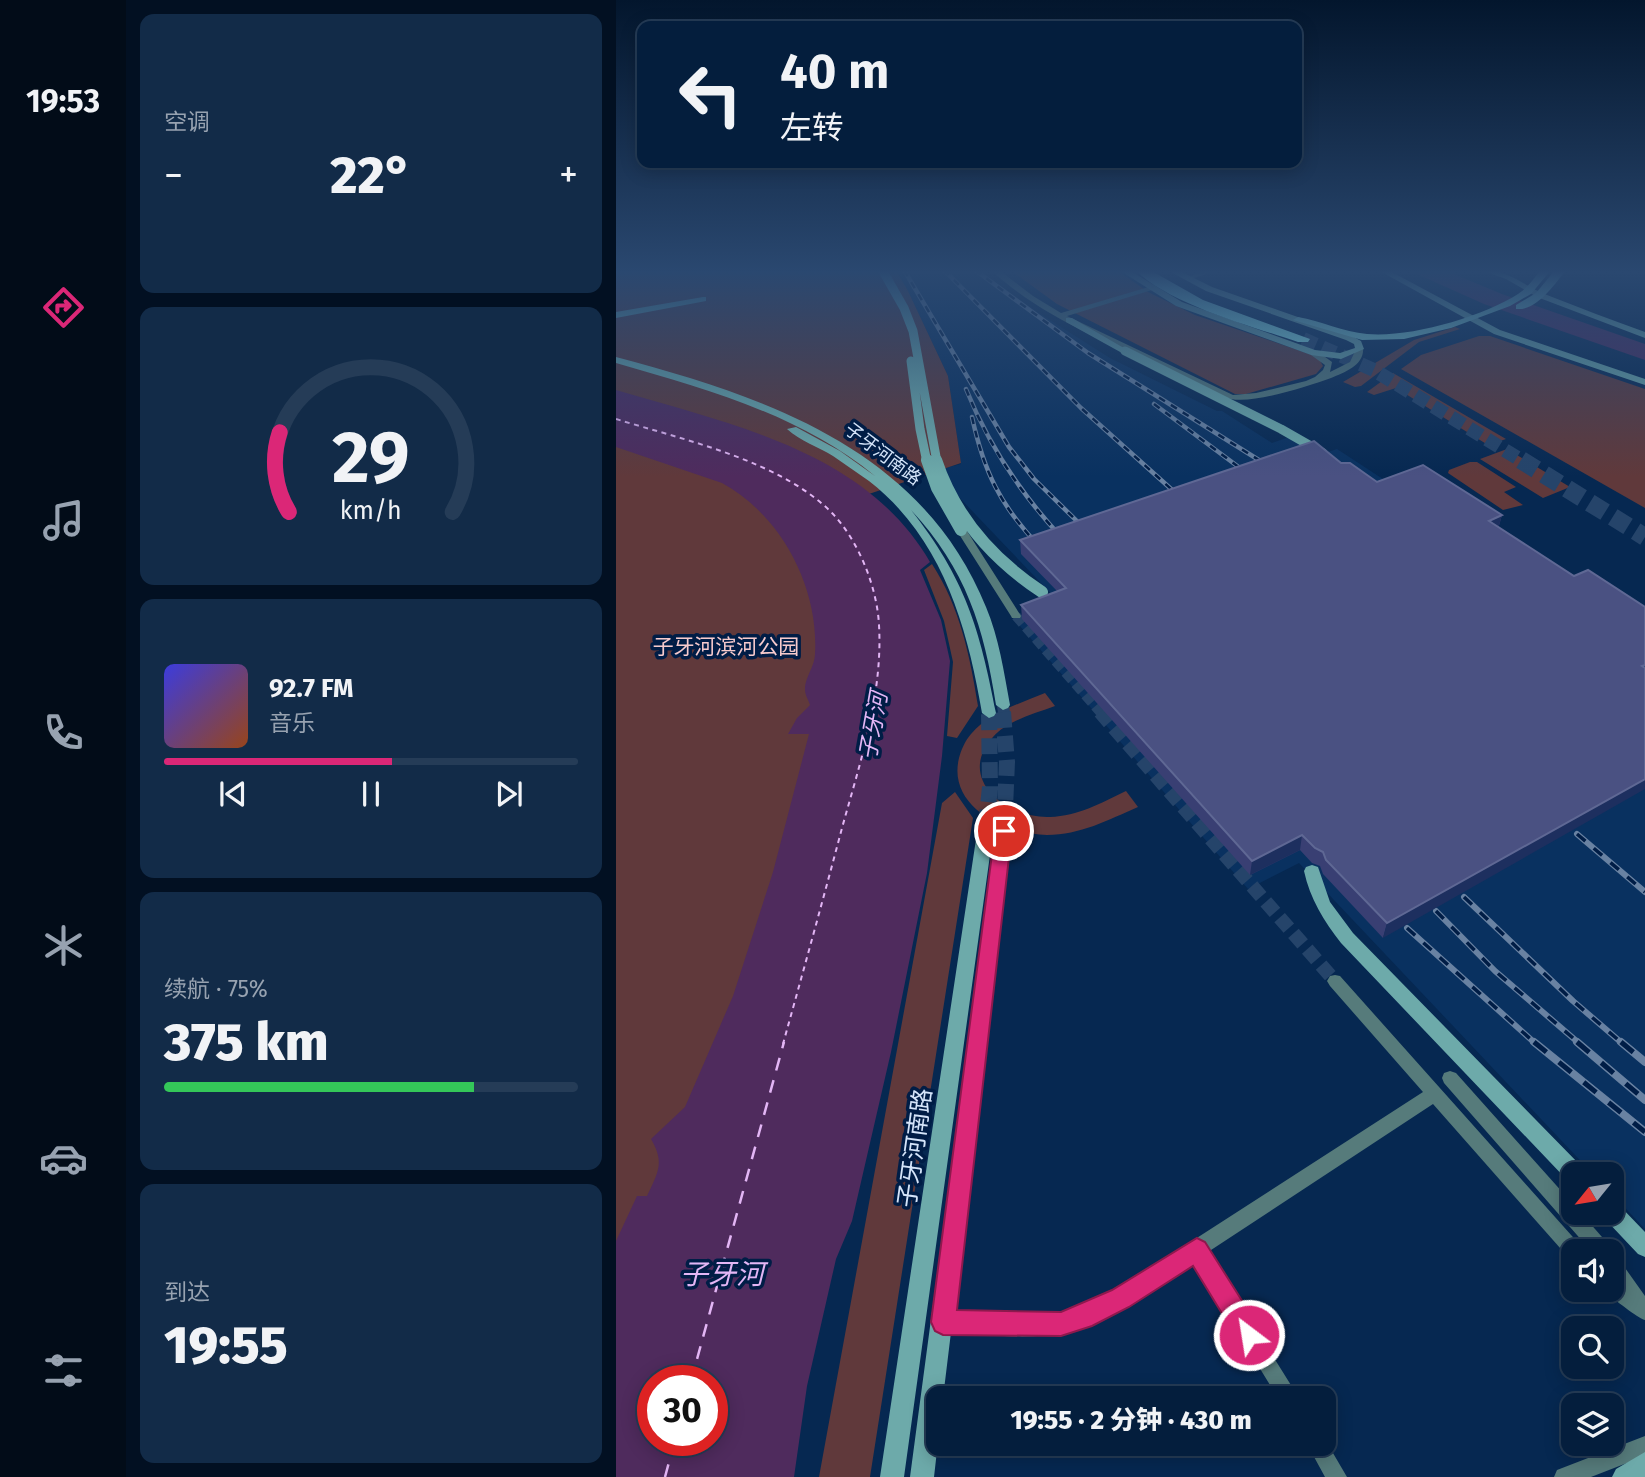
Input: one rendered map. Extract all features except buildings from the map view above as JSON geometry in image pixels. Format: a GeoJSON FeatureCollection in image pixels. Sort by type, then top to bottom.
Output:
{"type":"FeatureCollection","features":[{"type":"Feature","properties":{"kind":"street"},"geometry":{"type":"LineString","coordinates":[[907,339],[923,454],[938,496],[1016,616]]}},
{"type":"Feature","properties":{"kind":"street"},"geometry":{"type":"LineString","coordinates":[[914,339],[935,457],[945,485],[968,524],[1002,563],[1020,579],[1042,592]]}},
{"type":"Feature","properties":{"kind":"street"},"geometry":{"type":"LineString","coordinates":[[1103,339],[1281,429],[1328,457]]}},
{"type":"Feature","properties":{"kind":"street"},"geometry":{"type":"LineString","coordinates":[[1110,339],[1237,398],[1250,398],[1318,378],[1351,365],[1360,349],[1358,343],[1351,339]]}},
{"type":"Feature","properties":{"kind":"street"},"geometry":{"type":"LineString","coordinates":[[1273,339],[1314,353],[1340,356],[1360,349]]}},
{"type":"Feature","properties":{"kind":"street"},"geometry":{"type":"LineString","coordinates":[[1536,339],[1645,382]]}},
{"type":"Feature","properties":{"kind":"street"},"geometry":{"type":"LineString","coordinates":[[1545,339],[1645,373]]}},
{"type":"Feature","properties":{"kind":"street"},"geometry":{"type":"LineString","coordinates":[[1314,353],[1325,360],[1329,367],[1318,378]]}},
{"type":"Feature","properties":{"kind":"street","name":"子牙河南路"},"geometry":{"type":"LineString","coordinates":[[616,360],[771,410],[819,432],[890,481],[935,526],[967,575],[996,657],[1003,705]]}},
{"type":"Feature","properties":{"kind":"street","name":"子牙河南路"},"geometry":{"type":"LineString","coordinates":[[616,366],[764,416],[824,447],[891,495],[926,533],[950,572],[977,647],[989,713]]}},
{"type":"Feature","properties":{"kind":"street","name":"子牙河南路"},"geometry":{"type":"LineString","coordinates":[[892,1477],[995,829],[943,1322],[922,1477]]}},
{"type":"Feature","properties":{"kind":"street"},"geometry":{"type":"LineString","coordinates":[[1312,871],[1317,894],[1347,938],[1563,1162]]}},
{"type":"Feature","properties":{"kind":"street"},"geometry":{"type":"LineString","coordinates":[[1335,981],[1563,1239]]}},
{"type":"Feature","properties":{"kind":"street"},"geometry":{"type":"LineString","coordinates":[[1450,1078],[1592,1239]]}},
{"type":"Feature","properties":{"kind":"street"},"geometry":{"type":"LineString","coordinates":[[943,1322],[1061,1324],[1083,1317],[1120,1299],[1434,1094]]}},
{"type":"Feature","properties":{"kind":"street"},"geometry":{"type":"LineString","coordinates":[[1624,1225],[1645,1247]]}},
{"type":"Feature","properties":{"kind":"street"},"geometry":{"type":"LineString","coordinates":[[1197,1250],[1282,1386]]}},
{"type":"Feature","properties":{"kind":"street"},"geometry":{"type":"LineString","coordinates":[[1624,1281],[1645,1311]]}},
{"type":"Feature","properties":{"kind":"street"},"geometry":{"type":"LineString","coordinates":[[1624,1295],[1645,1311]]}},
{"type":"Feature","properties":{"kind":"street"},"geometry":{"type":"LineString","coordinates":[[1564,1477],[1645,1446]]}},
{"type":"Feature","properties":{"kind":"street"},"geometry":{"type":"LineString","coordinates":[[1324,1456],[1337,1477]]}},
{"type":"Feature","properties":{"kind":"street"},"geometry":{"type":"LineString","coordinates":[[1624,1477],[1645,1464]]}},
{"type":"Feature","properties":{"kind":"shaded area"},"geometry":{"type":"Polygon","coordinates":[[[931,339],[1080,339],[1110,358],[1217,411],[1222,411],[1272,443],[1289,437],[1319,455],[1337,449],[1386,481],[1645,623],[1645,1229],[1624,1207],[1624,1162],[1582,1162],[1299,863],[1248,889],[1013,618],[1058,601],[955,493],[945,468],[961,464],[948,376],[931,339]]]}},
{"type":"Feature","properties":{"kind":"green space"},"geometry":{"type":"Polygon","coordinates":[[[616,339],[931,339],[948,376],[961,463],[860,497],[616,396],[616,339]]]}},
{"type":"Feature","properties":{"kind":"green space"},"geometry":{"type":"Polygon","coordinates":[[[1126,339],[1265,339],[1318,357],[1323,366],[1316,374],[1246,394],[1235,394],[1126,339]]]}},
{"type":"Feature","properties":{"kind":"green space"},"geometry":{"type":"Polygon","coordinates":[[[1429,339],[1419,342],[1361,386],[1355,387],[1343,382],[1414,340],[1429,339]]]}},
{"type":"Feature","properties":{"kind":"green space"},"geometry":{"type":"Polygon","coordinates":[[[1470,339],[1499,339],[1645,389],[1645,508],[1401,369],[1421,355],[1470,339]]]}},
{"type":"Feature","properties":{"kind":"green space"},"geometry":{"type":"Polygon","coordinates":[[[1393,373],[1506,439],[1488,445],[1396,388],[1374,395],[1367,392],[1393,373]]]}},
{"type":"Feature","properties":{"kind":"green space","name":"子牙河滨河公园"},"geometry":{"type":"Polygon","coordinates":[[[616,439],[724,474],[818,568],[822,806],[616,1331],[616,439]]]}},
{"type":"Feature","properties":{"kind":"green space"},"geometry":{"type":"Polygon","coordinates":[[[1507,449],[1570,487],[1543,498],[1480,459],[1507,449]]]}},
{"type":"Feature","properties":{"kind":"green space"},"geometry":{"type":"Polygon","coordinates":[[[1477,462],[1516,487],[1504,492],[1523,505],[1503,510],[1448,473],[1449,470],[1477,462]]]}},
{"type":"Feature","properties":{"kind":"green space"},"geometry":{"type":"Polygon","coordinates":[[[932,564],[950,597],[963,632],[978,706],[957,738],[947,736],[953,662],[944,621],[924,570],[932,564]]]}},
{"type":"Feature","properties":{"kind":"green space"},"geometry":{"type":"Polygon","coordinates":[[[1045,693],[1055,706],[1006,726],[993,737],[983,753],[980,768],[983,781],[991,793],[1003,804],[1034,816],[1070,814],[1126,791],[1138,807],[1082,830],[1047,835],[998,823],[971,804],[962,791],[958,775],[959,758],[971,734],[996,714],[1045,693]]]}},
{"type":"Feature","properties":{"kind":"green space"},"geometry":{"type":"Polygon","coordinates":[[[955,792],[973,818],[870,1477],[819,1477],[942,803],[955,792]]]}},
{"type":"Feature","properties":{"kind":"water"},"geometry":{"type":"Polygon","coordinates":[[[1584,339],[1630,339],[1645,344],[1645,360],[1584,339]]]}},
{"type":"Feature","properties":{"kind":"water","name":"子牙河"},"geometry":{"type":"Polygon","coordinates":[[[616,390],[749,430],[792,447],[833,468],[870,493],[903,524],[930,562],[920,570],[941,620],[950,661],[942,756],[927,873],[891,1052],[852,1221],[836,1259],[807,1386],[794,1477],[616,1477],[616,1241],[637,1196],[647,1196],[657,1174],[658,1155],[651,1139],[685,1107],[733,996],[773,872],[809,734],[788,734],[797,718],[810,705],[805,686],[815,654],[815,629],[803,579],[792,555],[762,514],[722,483],[616,447],[616,390]]]}},
{"type":"Feature","properties":{"kind":"ferry route"},"geometry":{"type":"LineString","coordinates":[[616,419],[731,454],[760,466],[812,496],[833,514],[851,538],[865,566],[875,596],[879,651],[869,728],[783,1044]]}},
{"type":"Feature","properties":{"kind":"ferry route"},"geometry":{"type":"LineString","coordinates":[[695,1365],[784,1042]]}},
{"type":"Feature","properties":{"kind":"ferry route"},"geometry":{"type":"LineString","coordinates":[[665,1477],[671,1456]]}},
{"type":"Feature","properties":{"kind":"tunnel"},"geometry":{"type":"LineString","coordinates":[[1303,339],[1374,370],[1524,462]]}},
{"type":"Feature","properties":{"kind":"tunnel"},"geometry":{"type":"LineString","coordinates":[[1521,460],[1645,537]]}},
{"type":"Feature","properties":{"kind":"tunnel"},"geometry":{"type":"LineString","coordinates":[[1016,616],[1101,713]]}},
{"type":"Feature","properties":{"kind":"tunnel"},"geometry":{"type":"LineString","coordinates":[[1003,705],[1004,713]]}},
{"type":"Feature","properties":{"kind":"tunnel"},"geometry":{"type":"LineString","coordinates":[[1003,712],[1007,762],[1004,831]]}},
{"type":"Feature","properties":{"kind":"tunnel"},"geometry":{"type":"LineString","coordinates":[[1100,712],[1335,981]]}},
{"type":"Feature","properties":{"kind":"tunnel"},"geometry":{"type":"LineString","coordinates":[[986,826],[990,787],[989,713]]}},
{"type":"Feature","properties":{"kind":"railway"},"geometry":{"type":"LineString","coordinates":[[945,339],[1009,447],[1034,479],[1086,530]]}},
{"type":"Feature","properties":{"kind":"railway"},"geometry":{"type":"LineString","coordinates":[[1012,339],[1081,408],[1180,497]]}},
{"type":"Feature","properties":{"kind":"railway"},"geometry":{"type":"LineString","coordinates":[[1069,339],[1270,467]]}},
{"type":"Feature","properties":{"kind":"railway"},"geometry":{"type":"LineString","coordinates":[[966,389],[1007,468],[1062,538]]}},
{"type":"Feature","properties":{"kind":"railway"},"geometry":{"type":"LineString","coordinates":[[1154,404],[1248,474]]}},
{"type":"Feature","properties":{"kind":"railway"},"geometry":{"type":"LineString","coordinates":[[972,417],[982,455],[995,487],[1025,531],[1039,546]]}},
{"type":"Feature","properties":{"kind":"railway"},"geometry":{"type":"LineString","coordinates":[[1577,834],[1645,892]]}},
{"type":"Feature","properties":{"kind":"railway"},"geometry":{"type":"LineString","coordinates":[[1464,897],[1573,1001],[1623,1044]]}},
{"type":"Feature","properties":{"kind":"railway"},"geometry":{"type":"LineString","coordinates":[[1436,911],[1495,971],[1580,1044]]}},
{"type":"Feature","properties":{"kind":"railway"},"geometry":{"type":"LineString","coordinates":[[1407,928],[1536,1044]]}},
{"type":"Feature","properties":{"kind":"railway"},"geometry":{"type":"LineString","coordinates":[[1534,1042],[1645,1132]]}},
{"type":"Feature","properties":{"kind":"railway"},"geometry":{"type":"LineString","coordinates":[[1577,1042],[1645,1100]]}},
{"type":"Feature","properties":{"kind":"railway"},"geometry":{"type":"LineString","coordinates":[[1621,1042],[1645,1062]]}},
{"type":"Feature","properties":{"kind":"route"},"geometry":{"type":"LineString","coordinates":[[1004,831],[943,1322],[1061,1324],[1083,1317],[1120,1299],[1197,1250],[1249,1335]]}}]}
